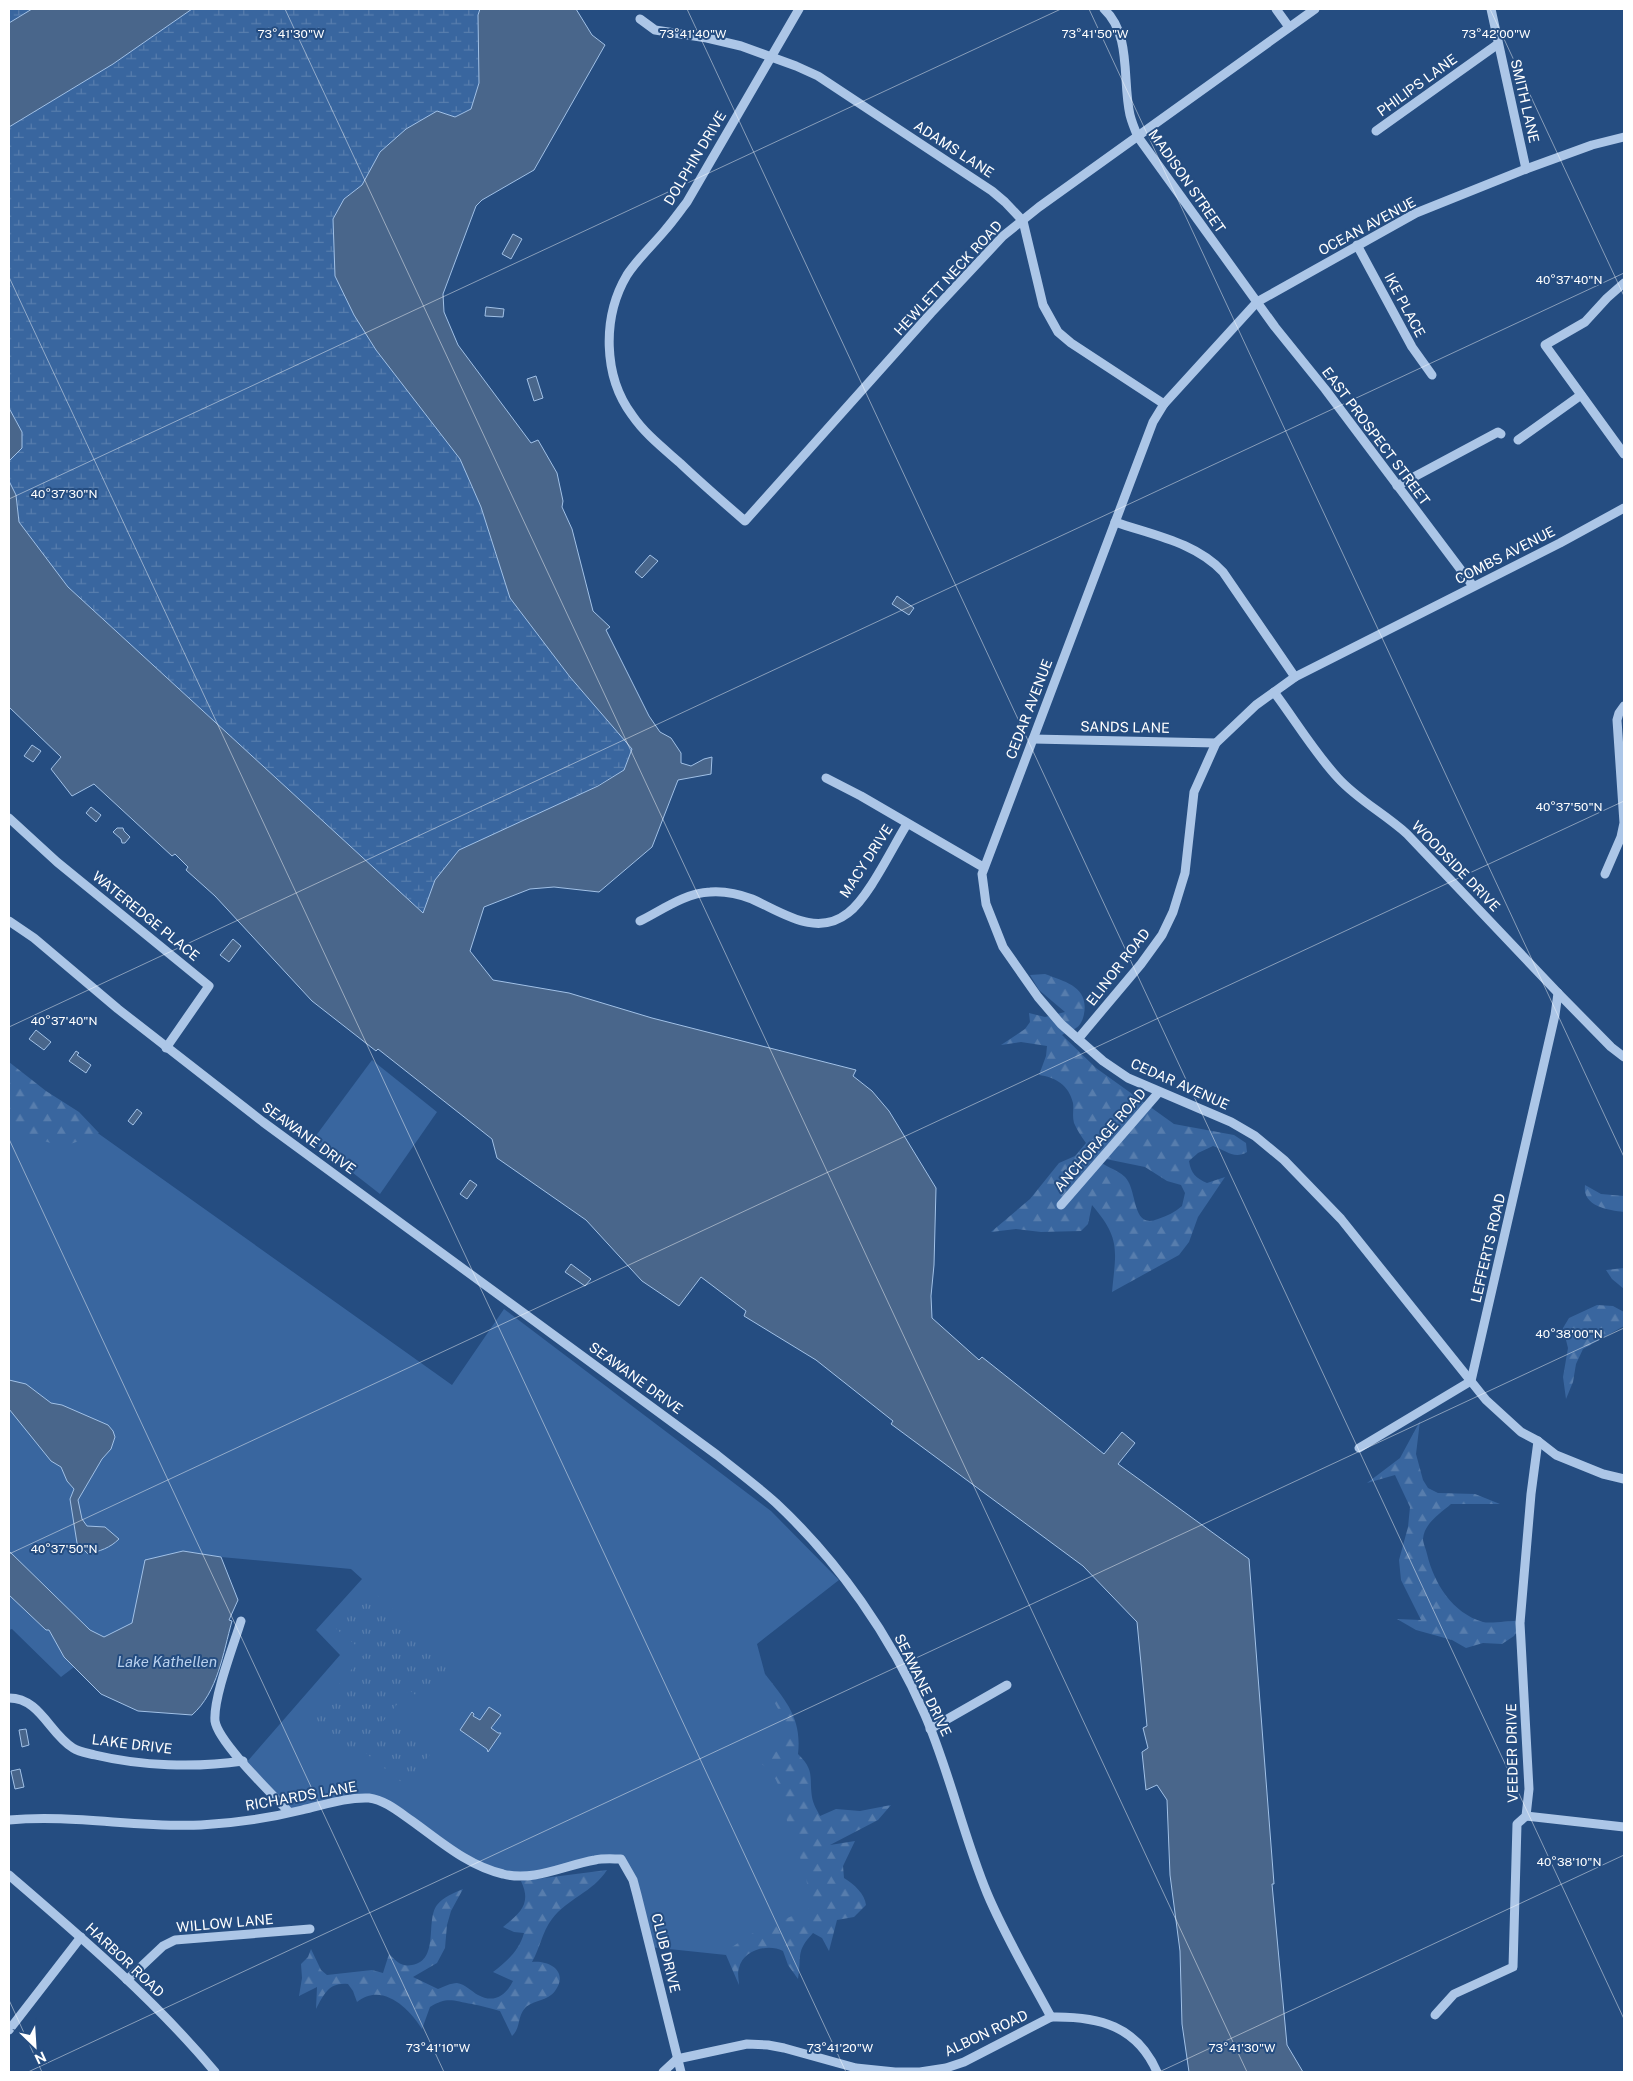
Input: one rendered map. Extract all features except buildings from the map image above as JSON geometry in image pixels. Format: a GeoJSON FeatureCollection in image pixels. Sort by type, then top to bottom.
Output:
{"type":"FeatureCollection","features":[{"type":"Feature","properties":{"kind":"street","name":"DOLPHIN DRIVE"},"geometry":{"type":"LineString","coordinates":[[732,510],[656,443],[631,415],[616,385],[608,340],[614,305],[626,276],[687,202],[799,9]]}},
{"type":"Feature","properties":{"kind":"street","name":"MADISON STREET"},"geometry":{"type":"LineString","coordinates":[[1104,9],[1115,21],[1122,43],[1130,116],[1138,137],[1257,302]]}},
{"type":"Feature","properties":{"kind":"street"},"geometry":{"type":"LineString","coordinates":[[1276,9],[1289,27]]}},
{"type":"Feature","properties":{"kind":"street","name":"HEWLETT NECK ROAD"},"geometry":{"type":"LineString","coordinates":[[732,510],[745,521],[1003,236],[1039,207],[1315,9]]}},
{"type":"Feature","properties":{"kind":"street","name":"SMITH LANE"},"geometry":{"type":"LineString","coordinates":[[1491,9],[1526,169]]}},
{"type":"Feature","properties":{"kind":"street","name":"ADAMS LANE"},"geometry":{"type":"LineString","coordinates":[[640,19],[650,28],[708,38],[771,57],[818,76],[992,191],[1023,221]]}},
{"type":"Feature","properties":{"kind":"street","name":"PHILIPS LANE"},"geometry":{"type":"LineString","coordinates":[[1376,132],[1498,44]]}},
{"type":"Feature","properties":{"kind":"street","name":"OCEAN AVENUE"},"geometry":{"type":"LineString","coordinates":[[1164,404],[1257,302],[1416,213],[1526,169],[1592,145],[1624,137]]}},
{"type":"Feature","properties":{"kind":"street"},"geometry":{"type":"LineString","coordinates":[[1023,221],[1043,305],[1058,332],[1071,344],[1164,404]]}},
{"type":"Feature","properties":{"kind":"street","name":"IKE PLACE"},"geometry":{"type":"LineString","coordinates":[[1357,245],[1412,347],[1432,375]]}},
{"type":"Feature","properties":{"kind":"street"},"geometry":{"type":"LineString","coordinates":[[1624,283],[1584,322],[1545,345],[1624,454]]}},
{"type":"Feature","properties":{"kind":"street","name":"EAST PROSPECT STREET"},"geometry":{"type":"LineString","coordinates":[[1257,302],[1274,327],[1325,389],[1473,586]]}},
{"type":"Feature","properties":{"kind":"street"},"geometry":{"type":"LineString","coordinates":[[1518,440],[1581,395]]}},
{"type":"Feature","properties":{"kind":"street","name":"CEDAR AVENUE"},"geometry":{"type":"LineString","coordinates":[[1164,404],[1153,422],[983,867],[982,885],[986,904],[1003,947],[1038,997],[1061,1024],[1103,1060],[1128,1078],[1231,1122],[1255,1136],[1284,1160],[1341,1219],[1486,1400],[1508,1421],[1566,1460],[1603,1474],[1624,1479]]}},
{"type":"Feature","properties":{"kind":"street"},"geometry":{"type":"LineString","coordinates":[[1397,486],[1498,432],[1501,434]]}},
{"type":"Feature","properties":{"kind":"street","name":"COMBS AVENUE"},"geometry":{"type":"LineString","coordinates":[[1397,625],[1624,508]]}},
{"type":"Feature","properties":{"kind":"street"},"geometry":{"type":"LineString","coordinates":[[1115,522],[1188,546],[1213,561],[1223,572],[1295,677]]}},
{"type":"Feature","properties":{"kind":"street","name":"ELINOR ROAD"},"geometry":{"type":"LineString","coordinates":[[1078,1039],[1141,964],[1162,935],[1173,912],[1185,873],[1194,792],[1216,743],[1240,719],[1295,677],[1397,625]]}},
{"type":"Feature","properties":{"kind":"street","name":"WOODSIDE DRIVE"},"geometry":{"type":"LineString","coordinates":[[1274,692],[1338,778],[1356,795],[1383,813],[1406,834],[1558,993],[1624,1057]]}},
{"type":"Feature","properties":{"kind":"street"},"geometry":{"type":"LineString","coordinates":[[1605,874],[1621,837],[1624,823],[1617,720],[1624,706]]}},
{"type":"Feature","properties":{"kind":"street","name":"SANDS LANE"},"geometry":{"type":"LineString","coordinates":[[1033,739],[1216,743]]}},
{"type":"Feature","properties":{"kind":"street","name":"MACY DRIVE"},"geometry":{"type":"LineString","coordinates":[[826,778],[861,796],[983,867]]}},
{"type":"Feature","properties":{"kind":"street","name":"WATEREDGE PLACE"},"geometry":{"type":"LineString","coordinates":[[9,818],[58,862],[209,986],[166,1048]]}},
{"type":"Feature","properties":{"kind":"street","name":"MACY DRIVE"},"geometry":{"type":"LineString","coordinates":[[640,921],[684,898],[698,893],[720,892],[746,897],[803,922],[820,923],[835,920],[848,914],[862,899],[907,824]]}},
{"type":"Feature","properties":{"kind":"street","name":"SEAWANE DRIVE"},"geometry":{"type":"LineString","coordinates":[[9,921],[34,938],[166,1048],[276,1131],[717,1455],[776,1503],[826,1555],[862,1603],[906,1676],[936,1741],[966,1837],[988,1894],[1016,1954],[1051,2017]]}},
{"type":"Feature","properties":{"kind":"street","name":"LEFFERTS ROAD"},"geometry":{"type":"LineString","coordinates":[[1471,1381],[1555,1015],[1558,993]]}},
{"type":"Feature","properties":{"kind":"street","name":"ANCHORAGE ROAD"},"geometry":{"type":"LineString","coordinates":[[1061,1205],[1159,1092]]}},
{"type":"Feature","properties":{"kind":"street"},"geometry":{"type":"LineString","coordinates":[[1358,1448],[1471,1381]]}},
{"type":"Feature","properties":{"kind":"street","name":"VEEDER DRIVE"},"geometry":{"type":"LineString","coordinates":[[1435,2015],[1454,1994],[1513,1968],[1517,1824],[1526,1816],[1529,1790],[1520,1623],[1531,1494],[1538,1441]]}},
{"type":"Feature","properties":{"kind":"street"},"geometry":{"type":"LineString","coordinates":[[241,1621],[220,1690],[215,1718],[219,1731],[289,1812]]}},
{"type":"Feature","properties":{"kind":"street"},"geometry":{"type":"LineString","coordinates":[[930,1729],[1007,1686]]}},
{"type":"Feature","properties":{"kind":"street","name":"LAKE DRIVE"},"geometry":{"type":"LineString","coordinates":[[9,1698],[18,1698],[31,1705],[72,1748],[85,1752],[108,1758],[168,1764],[204,1765],[243,1761]]}},
{"type":"Feature","properties":{"kind":"street","name":"RICHARDS LANE"},"geometry":{"type":"LineString","coordinates":[[9,1820],[78,1818],[162,1826],[194,1825],[261,1818],[350,1799],[370,1798],[391,1806],[458,1854],[478,1865],[511,1875],[534,1875],[605,1858]]}},
{"type":"Feature","properties":{"kind":"street"},"geometry":{"type":"LineString","coordinates":[[1526,1816],[1624,1828]]}},
{"type":"Feature","properties":{"kind":"street","name":"CLUB DRIVE"},"geometry":{"type":"LineString","coordinates":[[605,1858],[622,1859],[633,1880],[681,2072]]}},
{"type":"Feature","properties":{"kind":"street","name":"HARBOR ROAD"},"geometry":{"type":"LineString","coordinates":[[9,1875],[81,1937],[173,2026],[216,2072]]}},
{"type":"Feature","properties":{"kind":"street","name":"WILLOW LANE"},"geometry":{"type":"LineString","coordinates":[[126,1980],[163,1946],[176,1940],[310,1929]]}},
{"type":"Feature","properties":{"kind":"street"},"geometry":{"type":"LineString","coordinates":[[9,2030],[81,1937]]}},
{"type":"Feature","properties":{"kind":"street"},"geometry":{"type":"LineString","coordinates":[[1051,2017],[1098,2022],[1122,2030],[1136,2040],[1151,2060],[1157,2072]]}},
{"type":"Feature","properties":{"kind":"street","name":"ALBON ROAD"},"geometry":{"type":"LineString","coordinates":[[677,2059],[747,2044],[768,2045],[856,2068],[895,2072],[920,2072],[946,2068],[964,2062],[1051,2017]]}},
{"type":"Feature","properties":{"kind":"street"},"geometry":{"type":"LineString","coordinates":[[663,2072],[677,2059]]}},
{"type":"Feature","properties":{"kind":"green space"},"geometry":{"type":"Polygon","coordinates":[[[9,9],[32,9],[9,23],[9,9]]]}},
{"type":"Feature","properties":{"kind":"green space"},"geometry":{"type":"Polygon","coordinates":[[[192,9],[480,9],[478,15],[479,83],[471,109],[380,152],[362,185],[344,199],[335,276],[354,315],[376,350],[460,459],[481,507],[510,598],[570,677],[633,749],[624,770],[435,880],[424,914],[68,587],[19,522],[16,495],[9,481],[9,461],[22,448],[22,432],[9,408],[9,127],[113,64],[192,9]]]}},
{"type":"Feature","properties":{"kind":"green space"},"geometry":{"type":"Polygon","coordinates":[[[1045,974],[1068,983],[1083,997],[1085,1005],[1084,1014],[1080,1024],[1078,1027],[1062,1035],[1096,1068],[1174,1124],[1234,1135],[1246,1143],[1247,1152],[1242,1154],[1230,1154],[1213,1146],[1198,1153],[1189,1161],[1195,1175],[1207,1183],[1225,1177],[1198,1217],[1189,1242],[1179,1255],[1112,1292],[1115,1255],[1112,1236],[1108,1227],[1092,1205],[1088,1224],[1081,1231],[1041,1232],[1016,1229],[991,1232],[1030,1199],[1059,1163],[1075,1156],[1086,1143],[1074,1123],[1073,1103],[1068,1091],[1056,1080],[1039,1075],[1046,1056],[1047,1046],[1021,1042],[1001,1045],[1025,1029],[1030,1022],[1029,1013],[1045,1017],[1065,1012],[1039,990],[1030,975],[1045,974]],[[1096,1157],[1103,1164],[1125,1177],[1129,1183],[1139,1214],[1143,1219],[1149,1221],[1165,1217],[1182,1206],[1185,1193],[1181,1185],[1167,1181],[1145,1167],[1096,1157]]]}},
{"type":"Feature","properties":{"kind":"green space"},"geometry":{"type":"Polygon","coordinates":[[[372,1060],[437,1112],[380,1194],[312,1141],[372,1060]]]}},
{"type":"Feature","properties":{"kind":"green space"},"geometry":{"type":"Polygon","coordinates":[[[9,1062],[46,1091],[79,1112],[99,1133],[77,1142],[61,1145],[38,1138],[9,1122],[9,1062]]]}},
{"type":"Feature","properties":{"kind":"green space"},"geometry":{"type":"Polygon","coordinates":[[[9,1098],[85,1124],[452,1385],[504,1309],[771,1511],[839,1580],[757,1644],[765,1674],[794,1732],[824,1921],[726,1955],[650,1947],[626,1863],[613,1859],[514,1879],[469,1863],[387,1804],[365,1798],[290,1811],[246,1763],[340,1655],[316,1630],[362,1579],[351,1569],[221,1557],[183,1551],[132,1623],[61,1677],[12,1629],[9,1630],[9,1098]]]}},
{"type":"Feature","properties":{"kind":"green space"},"geometry":{"type":"Polygon","coordinates":[[[1585,1185],[1601,1194],[1624,1196],[1624,1212],[1611,1210],[1592,1203],[1585,1192],[1585,1185]]]}},
{"type":"Feature","properties":{"kind":"green space"},"geometry":{"type":"Polygon","coordinates":[[[1624,1268],[1624,1289],[1612,1279],[1606,1270],[1624,1268]]]}},
{"type":"Feature","properties":{"kind":"green space"},"geometry":{"type":"Polygon","coordinates":[[[1597,1305],[1613,1306],[1624,1312],[1624,1326],[1583,1349],[1576,1364],[1573,1382],[1566,1399],[1563,1377],[1568,1348],[1563,1328],[1569,1318],[1597,1305]]]}},
{"type":"Feature","properties":{"kind":"green space"},"geometry":{"type":"Polygon","coordinates":[[[1420,1421],[1416,1454],[1423,1480],[1428,1488],[1438,1493],[1475,1494],[1500,1504],[1451,1504],[1426,1528],[1423,1542],[1434,1576],[1446,1596],[1462,1612],[1483,1622],[1525,1621],[1514,1636],[1502,1644],[1483,1643],[1466,1648],[1452,1640],[1416,1630],[1397,1619],[1421,1620],[1401,1580],[1399,1560],[1408,1527],[1410,1507],[1395,1475],[1367,1483],[1400,1458],[1420,1421]]]}},
{"type":"Feature","properties":{"kind":"green space"},"geometry":{"type":"Polygon","coordinates":[[[367,1587],[455,1661],[422,1700],[409,1690],[356,1754],[312,1717],[365,1653],[334,1627],[367,1587]]]}},
{"type":"Feature","properties":{"kind":"green space"},"geometry":{"type":"Polygon","coordinates":[[[765,1674],[786,1702],[795,1720],[799,1741],[798,1754],[809,1770],[813,1800],[820,1816],[836,1809],[860,1811],[891,1805],[878,1820],[830,1845],[855,1841],[843,1866],[844,1878],[852,1883],[864,1897],[866,1905],[854,1917],[837,1920],[829,1951],[822,1938],[813,1933],[801,1950],[798,1979],[788,1965],[783,1951],[770,1948],[757,1950],[745,1957],[741,1962],[738,1972],[739,1985],[726,1955],[729,1949],[753,1933],[799,1913],[808,1915],[809,1903],[806,1879],[787,1821],[780,1790],[772,1773],[754,1759],[784,1749],[787,1741],[786,1726],[772,1698],[765,1674]]]}},
{"type":"Feature","properties":{"kind":"green space"},"geometry":{"type":"Polygon","coordinates":[[[394,1711],[437,1746],[405,1785],[362,1750],[394,1711]]]}},
{"type":"Feature","properties":{"kind":"green space"},"geometry":{"type":"Polygon","coordinates":[[[607,1870],[595,1884],[558,1912],[549,1924],[532,1962],[545,1963],[556,1969],[560,1978],[559,1984],[555,1991],[545,1999],[532,2003],[525,2008],[517,2030],[512,2036],[500,2011],[483,2006],[451,2000],[441,2001],[430,2007],[422,2029],[410,2013],[394,2000],[385,1996],[366,1997],[357,2002],[348,1984],[336,1985],[328,1990],[316,2009],[317,1987],[299,1996],[302,1978],[301,1964],[308,1957],[311,1949],[321,1970],[327,1975],[372,1970],[383,1973],[389,1954],[396,1961],[405,1965],[421,1962],[429,1948],[432,1920],[437,1905],[445,1897],[463,1889],[451,1911],[447,1925],[445,1948],[437,1963],[413,1977],[438,1989],[457,1983],[484,1998],[499,1997],[513,1981],[493,1972],[508,1960],[516,1950],[524,1933],[514,1932],[503,1927],[515,1917],[525,1902],[521,1881],[607,1870]]]}},
{"type":"Feature","properties":{"kind":"water"},"geometry":{"type":"Polygon","coordinates":[[[32,9],[192,9],[113,64],[9,127],[9,23],[32,9]]]}},
{"type":"Feature","properties":{"kind":"water"},"geometry":{"type":"Polygon","coordinates":[[[480,9],[576,9],[592,35],[605,45],[534,170],[482,200],[476,206],[443,294],[444,312],[458,345],[531,443],[538,440],[557,473],[563,501],[562,507],[572,529],[593,611],[610,627],[606,630],[649,716],[660,732],[671,738],[681,753],[681,763],[691,766],[712,757],[711,774],[678,780],[652,847],[599,892],[554,887],[530,889],[484,907],[470,951],[493,980],[569,993],[652,1018],[856,1070],[853,1076],[872,1091],[889,1111],[936,1188],[934,1265],[931,1296],[932,1318],[979,1360],[982,1357],[1104,1454],[1122,1432],[1135,1443],[1118,1464],[1249,1559],[1274,1884],[1272,1884],[1287,2045],[1303,2072],[1189,2072],[1182,2024],[1180,1951],[1170,1875],[1167,1800],[1157,1785],[1146,1790],[1142,1752],[1148,1748],[1143,1728],[1147,1726],[1137,1622],[1083,1566],[891,1424],[893,1421],[816,1360],[744,1316],[746,1311],[701,1277],[679,1306],[642,1281],[586,1220],[497,1158],[492,1139],[378,1049],[376,1051],[312,1001],[215,896],[186,870],[188,867],[175,854],[172,856],[94,784],[72,796],[51,769],[61,757],[9,707],[9,481],[16,495],[19,522],[68,587],[423,913],[435,880],[459,850],[598,786],[624,770],[632,749],[570,677],[510,598],[481,507],[460,459],[376,350],[354,315],[335,276],[333,219],[344,199],[362,185],[380,152],[406,129],[437,111],[455,117],[471,109],[479,83],[478,15],[480,9]]]}},
{"type":"Feature","properties":{"kind":"water"},"geometry":{"type":"Polygon","coordinates":[[[513,234],[522,239],[511,259],[502,254],[513,234]]]}},
{"type":"Feature","properties":{"kind":"water"},"geometry":{"type":"Polygon","coordinates":[[[486,307],[504,309],[503,317],[485,316],[486,307]]]}},
{"type":"Feature","properties":{"kind":"water"},"geometry":{"type":"Polygon","coordinates":[[[536,376],[543,398],[534,401],[527,379],[536,376]]]}},
{"type":"Feature","properties":{"kind":"water"},"geometry":{"type":"Polygon","coordinates":[[[9,408],[22,432],[22,448],[9,461],[9,408]]]}},
{"type":"Feature","properties":{"kind":"water"},"geometry":{"type":"Polygon","coordinates":[[[650,555],[658,561],[642,578],[635,572],[650,555]]]}},
{"type":"Feature","properties":{"kind":"water"},"geometry":{"type":"Polygon","coordinates":[[[897,596],[914,608],[909,615],[892,604],[897,596]]]}},
{"type":"Feature","properties":{"kind":"water"},"geometry":{"type":"Polygon","coordinates":[[[32,745],[41,751],[33,762],[24,756],[32,745]]]}},
{"type":"Feature","properties":{"kind":"water"},"geometry":{"type":"Polygon","coordinates":[[[91,807],[101,815],[96,822],[86,813],[91,807]]]}},
{"type":"Feature","properties":{"kind":"water"},"geometry":{"type":"Polygon","coordinates":[[[117,828],[123,828],[130,837],[125,843],[122,843],[121,839],[113,832],[117,828]]]}},
{"type":"Feature","properties":{"kind":"water"},"geometry":{"type":"Polygon","coordinates":[[[233,939],[241,946],[229,962],[220,955],[233,939]]]}},
{"type":"Feature","properties":{"kind":"water"},"geometry":{"type":"Polygon","coordinates":[[[36,1030],[51,1042],[44,1050],[29,1039],[36,1030]]]}},
{"type":"Feature","properties":{"kind":"water"},"geometry":{"type":"Polygon","coordinates":[[[76,1051],[79,1053],[77,1055],[91,1065],[86,1073],[69,1061],[76,1051]]]}},
{"type":"Feature","properties":{"kind":"water"},"geometry":{"type":"Polygon","coordinates":[[[137,1109],[142,1113],[133,1125],[128,1121],[137,1109]]]}},
{"type":"Feature","properties":{"kind":"water"},"geometry":{"type":"Polygon","coordinates":[[[470,1180],[477,1185],[467,1199],[460,1194],[470,1180]]]}},
{"type":"Feature","properties":{"kind":"water"},"geometry":{"type":"Polygon","coordinates":[[[571,1264],[591,1279],[585,1286],[565,1272],[571,1264]]]}},
{"type":"Feature","properties":{"kind":"water"},"geometry":{"type":"Polygon","coordinates":[[[9,1380],[26,1384],[51,1403],[62,1405],[108,1425],[113,1431],[115,1437],[111,1449],[102,1459],[78,1500],[82,1519],[87,1526],[105,1527],[119,1539],[112,1545],[88,1554],[77,1543],[70,1499],[74,1489],[67,1481],[61,1467],[51,1461],[9,1409],[9,1380]]]}},
{"type":"Feature","properties":{"kind":"water","name":"Lake Kathellen"},"geometry":{"type":"Polygon","coordinates":[[[9,1551],[90,1630],[104,1637],[132,1623],[145,1560],[183,1551],[221,1557],[238,1600],[229,1620],[232,1621],[214,1684],[201,1706],[192,1715],[138,1711],[101,1694],[64,1657],[49,1630],[46,1630],[9,1595],[9,1551]]]}},
{"type":"Feature","properties":{"kind":"water"},"geometry":{"type":"Polygon","coordinates":[[[489,1707],[501,1715],[491,1728],[501,1733],[488,1752],[487,1749],[460,1730],[472,1712],[473,1716],[480,1720],[489,1707]]]}},
{"type":"Feature","properties":{"kind":"water"},"geometry":{"type":"Polygon","coordinates":[[[26,1729],[29,1745],[22,1747],[19,1730],[26,1729]]]}},
{"type":"Feature","properties":{"kind":"water"},"geometry":{"type":"Polygon","coordinates":[[[20,1769],[24,1787],[15,1789],[11,1771],[20,1769]]]}}]}
